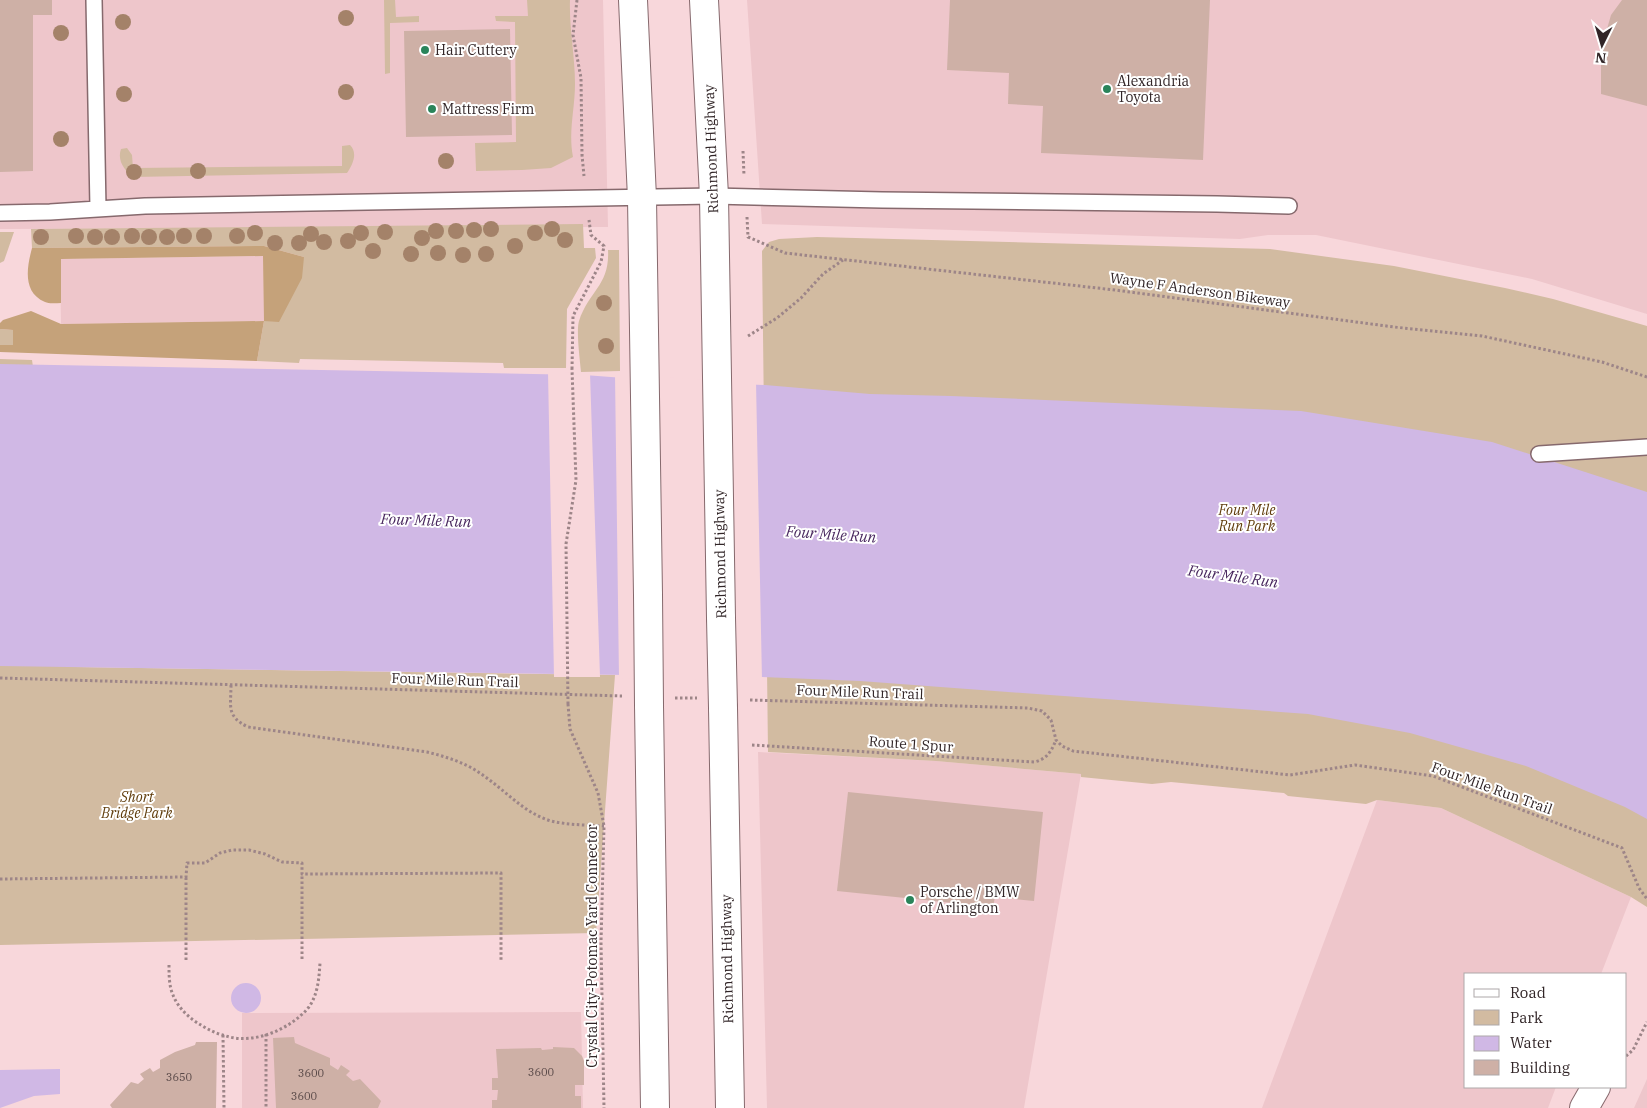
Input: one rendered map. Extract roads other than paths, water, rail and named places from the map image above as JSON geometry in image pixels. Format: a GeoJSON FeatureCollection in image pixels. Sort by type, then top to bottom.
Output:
{"type":"FeatureCollection","features":[{"type":"Feature","properties":{"kind":"main road"},"geometry":{"type":"LineString","coordinates":[[633,0],[642,198],[654,1108]]}},
{"type":"Feature","properties":{"kind":"main road","name":"Richmond Highway"},"geometry":{"type":"LineString","coordinates":[[704,0],[714,196],[717,369],[736,704],[730,1108]]}},
{"type":"Feature","properties":{"kind":"main road"},"geometry":{"type":"LineString","coordinates":[[1584,1108],[1595,1088]]}},
{"type":"Feature","properties":{"kind":"lane"},"geometry":{"type":"LineString","coordinates":[[94,0],[98,208]]}},
{"type":"Feature","properties":{"kind":"lane"},"geometry":{"type":"LineString","coordinates":[[0,213],[144,206],[714,196],[1289,206]]}},
{"type":"Feature","properties":{"kind":"lane"},"geometry":{"type":"LineString","coordinates":[[1539,454],[1647,446]]}},
{"type":"Feature","properties":{"kind":"water","name":"Four Mile Run"},"geometry":{"type":"Polygon","coordinates":[[[0,364],[584,375],[678,382],[765,385],[870,394],[1301,411],[1492,442],[1647,492],[1647,819],[1625,807],[1526,766],[1410,733],[1308,714],[860,681],[761,677],[0,666],[0,364]]]}},
{"type":"Feature","properties":{"kind":"water"},"geometry":{"type":"Polygon","coordinates":[[[246,983],[257,987],[261,998],[257,1009],[246,1013],[235,1009],[231,998],[235,987],[246,983]]]}},
{"type":"Feature","properties":{"kind":"water"},"geometry":{"type":"Polygon","coordinates":[[[60,1069],[60,1094],[34,1096],[0,1108],[0,1070],[60,1069]]]}},
{"type":"Feature","properties":{"kind":"place","name":"Hair Cuttery"},"geometry":{"type":"Point","coordinates":[425,50]}},
{"type":"Feature","properties":{"kind":"place","name":"Alexandria Toyota"},"geometry":{"type":"Point","coordinates":[1107,89]}},
{"type":"Feature","properties":{"kind":"place","name":"Mattress Firm"},"geometry":{"type":"Point","coordinates":[432,109]}},
{"type":"Feature","properties":{"kind":"place","name":"Porsche / BMW of Arlington"},"geometry":{"type":"Point","coordinates":[910,900]}},
{"type":"Feature","properties":{"kind":"park label","name":"Four Mile Run Park"},"geometry":{"type":"Point","coordinates":[1247,518]}},
{"type":"Feature","properties":{"kind":"park label","name":"Short Bridge Park"},"geometry":{"type":"Point","coordinates":[137,806]}}]}
